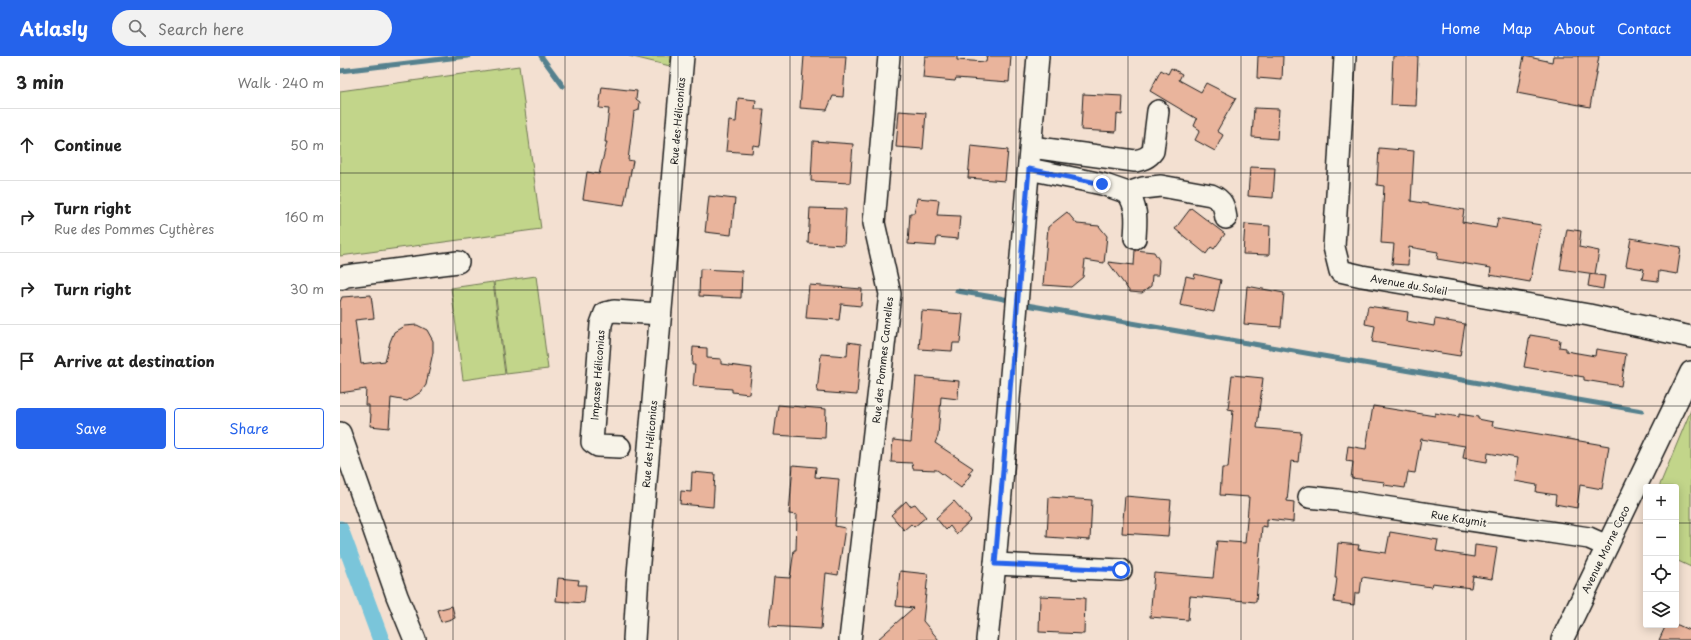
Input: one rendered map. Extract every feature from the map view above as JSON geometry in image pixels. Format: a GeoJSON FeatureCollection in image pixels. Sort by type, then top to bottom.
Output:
{"type":"FeatureCollection","features":[{"type":"Feature","properties":{"kind":"street","name":"Rue des Héliconias"},"geometry":{"type":"LineString","coordinates":[[634,640],[666,242],[683,56]]}},
{"type":"Feature","properties":{"kind":"street","name":"Rue des Pommes Cannelles"},"geometry":{"type":"LineString","coordinates":[[850,640],[890,294],[874,223],[889,56]]}},
{"type":"Feature","properties":{"kind":"street"},"geometry":{"type":"LineString","coordinates":[[987,640],[995,564],[1038,56]]}},
{"type":"Feature","properties":{"kind":"street","name":"Avenue du Soleil"},"geometry":{"type":"LineString","coordinates":[[1345,56],[1334,247],[1340,271],[1589,315],[1691,337]]}},
{"type":"Feature","properties":{"kind":"street"},"geometry":{"type":"LineString","coordinates":[[1031,147],[1135,161],[1143,160],[1153,151],[1158,111]]}},
{"type":"Feature","properties":{"kind":"street"},"geometry":{"type":"LineString","coordinates":[[1029,169],[1102,184],[1128,193],[1143,188],[1161,186],[1211,195],[1218,198],[1224,204],[1226,218]]}},
{"type":"Feature","properties":{"kind":"street"},"geometry":{"type":"LineString","coordinates":[[1128,193],[1134,203],[1136,212],[1135,238]]}},
{"type":"Feature","properties":{"kind":"street"},"geometry":{"type":"LineString","coordinates":[[340,279],[346,276],[458,262]]}},
{"type":"Feature","properties":{"kind":"street","name":"Impasse Héliconias"},"geometry":{"type":"LineString","coordinates":[[620,447],[598,446],[592,442],[601,324],[605,313],[614,310],[660,314]]}},
{"type":"Feature","properties":{"kind":"street","name":"Avenue Morne Coco"},"geometry":{"type":"LineString","coordinates":[[1562,640],[1691,372]]}},
{"type":"Feature","properties":{"kind":"street"},"geometry":{"type":"LineString","coordinates":[[340,433],[397,596],[415,640]]}},
{"type":"Feature","properties":{"kind":"street","name":"Rue Kaymit"},"geometry":{"type":"LineString","coordinates":[[1310,497],[1353,502],[1589,538],[1607,546]]}},
{"type":"Feature","properties":{"kind":"street"},"geometry":{"type":"LineString","coordinates":[[995,564],[1121,570]]}},
{"type":"Feature","properties":{"kind":"green space"},"geometry":{"type":"Polygon","coordinates":[[[629,56],[671,56],[670,66],[629,56]]]}},
{"type":"Feature","properties":{"kind":"green space"},"geometry":{"type":"Polygon","coordinates":[[[519,66],[541,229],[340,256],[340,91],[519,66]]]}},
{"type":"Feature","properties":{"kind":"green space"},"geometry":{"type":"Polygon","coordinates":[[[536,276],[548,369],[506,374],[494,282],[536,276]]]}},
{"type":"Feature","properties":{"kind":"green space"},"geometry":{"type":"Polygon","coordinates":[[[493,282],[505,374],[463,380],[451,288],[493,282]]]}},
{"type":"Feature","properties":{"kind":"green space"},"geometry":{"type":"Polygon","coordinates":[[[1691,410],[1691,567],[1679,561],[1679,484],[1660,484],[1691,410]]]}},
{"type":"Feature","properties":{"kind":"building"},"geometry":{"type":"Polygon","coordinates":[[[804,56],[846,56],[843,97],[833,96],[827,110],[800,108],[804,56]]]}},
{"type":"Feature","properties":{"kind":"building"},"geometry":{"type":"Polygon","coordinates":[[[925,56],[957,56],[957,60],[986,62],[987,56],[1011,56],[1009,82],[956,78],[955,81],[923,78],[925,56]]]}},
{"type":"Feature","properties":{"kind":"building"},"geometry":{"type":"Polygon","coordinates":[[[1258,56],[1283,56],[1282,80],[1257,78],[1258,56]]]}},
{"type":"Feature","properties":{"kind":"building"},"geometry":{"type":"Polygon","coordinates":[[[1393,56],[1418,56],[1416,106],[1391,105],[1393,56]]]}},
{"type":"Feature","properties":{"kind":"building"},"geometry":{"type":"Polygon","coordinates":[[[1524,56],[1552,62],[1553,56],[1599,56],[1590,107],[1517,93],[1524,56]]]}},
{"type":"Feature","properties":{"kind":"building"},"geometry":{"type":"Polygon","coordinates":[[[1171,68],[1182,74],[1179,80],[1201,92],[1206,83],[1236,98],[1217,131],[1223,135],[1215,151],[1195,140],[1200,130],[1194,126],[1197,119],[1150,91],[1161,70],[1168,74],[1171,68]]]}},
{"type":"Feature","properties":{"kind":"building"},"geometry":{"type":"Polygon","coordinates":[[[602,87],[637,91],[636,99],[640,102],[639,110],[634,112],[628,160],[633,161],[624,205],[583,199],[587,172],[599,174],[607,142],[605,142],[609,109],[599,108],[602,87]]]}},
{"type":"Feature","properties":{"kind":"building"},"geometry":{"type":"Polygon","coordinates":[[[1083,94],[1123,96],[1122,115],[1117,114],[1116,132],[1081,130],[1083,94]]]}},
{"type":"Feature","properties":{"kind":"building"},"geometry":{"type":"Polygon","coordinates":[[[738,98],[756,100],[755,109],[764,109],[760,146],[753,145],[752,153],[726,151],[729,121],[736,122],[738,98]]]}},
{"type":"Feature","properties":{"kind":"building"},"geometry":{"type":"Polygon","coordinates":[[[1254,108],[1279,109],[1277,139],[1252,137],[1254,108]]]}},
{"type":"Feature","properties":{"kind":"building"},"geometry":{"type":"Polygon","coordinates":[[[899,111],[926,113],[923,149],[896,147],[899,111]]]}},
{"type":"Feature","properties":{"kind":"building"},"geometry":{"type":"Polygon","coordinates":[[[813,141],[853,144],[850,183],[811,181],[813,141]]]}},
{"type":"Feature","properties":{"kind":"building"},"geometry":{"type":"Polygon","coordinates":[[[971,146],[1008,150],[1005,181],[968,178],[971,146]]]}},
{"type":"Feature","properties":{"kind":"building"},"geometry":{"type":"Polygon","coordinates":[[[1379,148],[1414,151],[1411,201],[1464,210],[1462,222],[1496,228],[1498,218],[1541,225],[1530,282],[1490,275],[1491,268],[1437,259],[1438,252],[1409,247],[1408,265],[1392,264],[1394,244],[1381,243],[1384,186],[1377,185],[1379,148]]]}},
{"type":"Feature","properties":{"kind":"building"},"geometry":{"type":"Polygon","coordinates":[[[1250,167],[1275,168],[1273,198],[1248,196],[1250,167]]]}},
{"type":"Feature","properties":{"kind":"building"},"geometry":{"type":"Polygon","coordinates":[[[709,196],[735,199],[731,235],[705,232],[709,196]]]}},
{"type":"Feature","properties":{"kind":"building"},"geometry":{"type":"Polygon","coordinates":[[[917,198],[939,200],[937,215],[960,216],[958,239],[937,237],[936,246],[908,244],[910,213],[914,213],[917,198]]]}},
{"type":"Feature","properties":{"kind":"building"},"geometry":{"type":"Polygon","coordinates":[[[810,208],[846,209],[844,245],[808,243],[810,208]]]}},
{"type":"Feature","properties":{"kind":"building"},"geometry":{"type":"Polygon","coordinates":[[[1191,208],[1225,234],[1214,249],[1211,247],[1206,254],[1175,229],[1191,208]]]}},
{"type":"Feature","properties":{"kind":"building"},"geometry":{"type":"Polygon","coordinates":[[[1067,212],[1077,224],[1099,226],[1107,236],[1104,263],[1085,260],[1083,277],[1071,287],[1043,285],[1048,227],[1067,212]]]}},
{"type":"Feature","properties":{"kind":"building"},"geometry":{"type":"Polygon","coordinates":[[[1245,224],[1270,226],[1269,255],[1243,254],[1245,224]]]}},
{"type":"Feature","properties":{"kind":"building"},"geometry":{"type":"Polygon","coordinates":[[[1567,229],[1581,231],[1579,247],[1599,251],[1595,274],[1560,269],[1567,229]]]}},
{"type":"Feature","properties":{"kind":"building"},"geometry":{"type":"Polygon","coordinates":[[[1631,238],[1681,247],[1677,274],[1659,271],[1658,281],[1642,279],[1644,269],[1626,266],[1631,238]]]}},
{"type":"Feature","properties":{"kind":"building"},"geometry":{"type":"Polygon","coordinates":[[[1135,250],[1154,252],[1159,260],[1158,275],[1152,275],[1151,286],[1142,293],[1130,292],[1108,262],[1134,265],[1135,250]]]}},
{"type":"Feature","properties":{"kind":"building"},"geometry":{"type":"Polygon","coordinates":[[[700,269],[742,271],[741,298],[699,296],[700,269]]]}},
{"type":"Feature","properties":{"kind":"building"},"geometry":{"type":"Polygon","coordinates":[[[1195,274],[1221,280],[1214,312],[1180,305],[1186,276],[1194,278],[1195,274]]]}},
{"type":"Feature","properties":{"kind":"building"},"geometry":{"type":"Polygon","coordinates":[[[1590,274],[1605,276],[1603,289],[1588,286],[1590,274]]]}},
{"type":"Feature","properties":{"kind":"building"},"geometry":{"type":"Polygon","coordinates":[[[809,285],[862,289],[861,306],[841,304],[839,320],[806,318],[809,285]]]}},
{"type":"Feature","properties":{"kind":"building"},"geometry":{"type":"Polygon","coordinates":[[[1247,286],[1284,293],[1281,327],[1244,324],[1247,286]]]}},
{"type":"Feature","properties":{"kind":"building"},"geometry":{"type":"Polygon","coordinates":[[[371,295],[374,318],[355,320],[361,364],[385,361],[394,332],[404,326],[417,325],[427,330],[433,341],[433,352],[426,385],[421,392],[407,401],[391,398],[389,428],[370,426],[371,414],[369,413],[369,405],[365,405],[366,389],[340,393],[340,302],[342,297],[371,295]]]}},
{"type":"Feature","properties":{"kind":"building"},"geometry":{"type":"Polygon","coordinates":[[[1368,306],[1408,312],[1407,321],[1434,326],[1435,319],[1465,324],[1460,356],[1372,342],[1375,326],[1365,324],[1368,306]]]}},
{"type":"Feature","properties":{"kind":"building"},"geometry":{"type":"Polygon","coordinates":[[[922,311],[963,314],[960,343],[953,343],[952,351],[919,349],[922,311]]]}},
{"type":"Feature","properties":{"kind":"building"},"geometry":{"type":"Polygon","coordinates":[[[1530,335],[1560,340],[1559,347],[1566,348],[1566,351],[1595,356],[1596,349],[1626,354],[1621,386],[1584,380],[1584,377],[1524,367],[1530,335]]]}},
{"type":"Feature","properties":{"kind":"building"},"geometry":{"type":"Polygon","coordinates":[[[848,342],[861,344],[857,395],[817,392],[821,354],[847,356],[848,342]]]}},
{"type":"Feature","properties":{"kind":"building"},"geometry":{"type":"Polygon","coordinates":[[[693,347],[707,348],[707,358],[721,359],[721,364],[752,368],[749,394],[732,392],[732,389],[693,386],[695,365],[692,365],[693,347]]]}},
{"type":"Feature","properties":{"kind":"building"},"geometry":{"type":"Polygon","coordinates":[[[1232,375],[1263,378],[1257,428],[1301,432],[1298,462],[1291,461],[1287,501],[1294,502],[1293,522],[1267,519],[1267,527],[1262,526],[1256,602],[1190,596],[1188,620],[1150,617],[1154,573],[1213,578],[1217,541],[1245,543],[1249,497],[1220,495],[1222,468],[1228,468],[1233,410],[1228,409],[1232,375]]]}},
{"type":"Feature","properties":{"kind":"building"},"geometry":{"type":"Polygon","coordinates":[[[916,377],[959,381],[958,399],[941,397],[938,436],[935,443],[973,468],[968,474],[971,474],[961,488],[937,470],[913,469],[912,463],[891,462],[893,440],[911,442],[916,377]]]}},
{"type":"Feature","properties":{"kind":"building"},"geometry":{"type":"Polygon","coordinates":[[[778,405],[826,409],[825,438],[774,435],[778,405]]]}},
{"type":"Feature","properties":{"kind":"building"},"geometry":{"type":"Polygon","coordinates":[[[1373,406],[1435,416],[1435,413],[1459,417],[1459,414],[1478,417],[1478,419],[1493,422],[1492,426],[1609,446],[1602,489],[1580,485],[1577,508],[1555,504],[1556,495],[1536,492],[1537,485],[1514,481],[1517,458],[1488,453],[1487,462],[1463,458],[1465,446],[1421,439],[1415,473],[1408,472],[1405,488],[1384,485],[1385,482],[1351,478],[1353,462],[1346,461],[1348,446],[1366,449],[1373,406]]]}},
{"type":"Feature","properties":{"kind":"building"},"geometry":{"type":"Polygon","coordinates":[[[793,465],[816,467],[815,477],[839,479],[835,526],[845,528],[838,575],[826,573],[821,629],[769,626],[774,577],[790,578],[794,550],[796,550],[797,515],[789,514],[793,465]]]}},
{"type":"Feature","properties":{"kind":"building"},"geometry":{"type":"Polygon","coordinates":[[[692,472],[715,474],[713,507],[680,504],[681,491],[691,492],[692,472]]]}},
{"type":"Feature","properties":{"kind":"building"},"geometry":{"type":"Polygon","coordinates":[[[1125,496],[1171,500],[1168,536],[1122,533],[1125,496]]]}},
{"type":"Feature","properties":{"kind":"building"},"geometry":{"type":"Polygon","coordinates":[[[1049,497],[1092,500],[1090,540],[1047,537],[1049,497]]]}},
{"type":"Feature","properties":{"kind":"building"},"geometry":{"type":"Polygon","coordinates":[[[906,501],[910,506],[915,504],[926,517],[914,527],[911,524],[904,530],[891,515],[906,501]]]}},
{"type":"Feature","properties":{"kind":"building"},"geometry":{"type":"Polygon","coordinates":[[[954,501],[971,520],[956,534],[950,526],[946,530],[936,518],[954,501]]]}},
{"type":"Feature","properties":{"kind":"building"},"geometry":{"type":"Polygon","coordinates":[[[1390,532],[1438,540],[1436,551],[1474,557],[1475,545],[1497,548],[1492,579],[1473,576],[1471,588],[1432,583],[1431,587],[1362,577],[1360,593],[1355,593],[1354,605],[1334,602],[1337,578],[1335,578],[1338,543],[1359,545],[1358,549],[1386,553],[1390,532]]]}},
{"type":"Feature","properties":{"kind":"building"},"geometry":{"type":"Polygon","coordinates":[[[900,571],[928,574],[923,621],[939,640],[877,640],[913,608],[896,606],[900,571]]]}},
{"type":"Feature","properties":{"kind":"building"},"geometry":{"type":"Polygon","coordinates":[[[558,578],[579,580],[578,585],[586,585],[584,603],[556,601],[558,578]]]}},
{"type":"Feature","properties":{"kind":"building"},"geometry":{"type":"Polygon","coordinates":[[[1040,596],[1085,598],[1084,634],[1039,632],[1040,596]]]}},
{"type":"Feature","properties":{"kind":"building"},"geometry":{"type":"Polygon","coordinates":[[[452,606],[455,618],[441,622],[437,610],[452,606]]]}},
{"type":"Feature","properties":{"kind":"building"},"geometry":{"type":"Polygon","coordinates":[[[1679,625],[1691,631],[1691,640],[1659,640],[1665,628],[1679,628],[1679,625]]]}},
{"type":"Feature","properties":{"kind":"waterway"},"geometry":{"type":"LineString","coordinates":[[340,71],[468,56]]}},
{"type":"Feature","properties":{"kind":"waterway"},"geometry":{"type":"LineString","coordinates":[[541,56],[563,86]]}},
{"type":"Feature","properties":{"kind":"waterway"},"geometry":{"type":"LineString","coordinates":[[957,291],[1013,301]]}},
{"type":"Feature","properties":{"kind":"waterway"},"geometry":{"type":"LineString","coordinates":[[1021,304],[1642,411]]}},
{"type":"Feature","properties":{"kind":"waterway"},"geometry":{"type":"LineString","coordinates":[[340,529],[381,640]]}},
{"type":"Feature","properties":{"kind":"route"},"geometry":{"type":"LineString","coordinates":[[1102,184],[1029,169],[995,564],[1121,570]]}}]}
